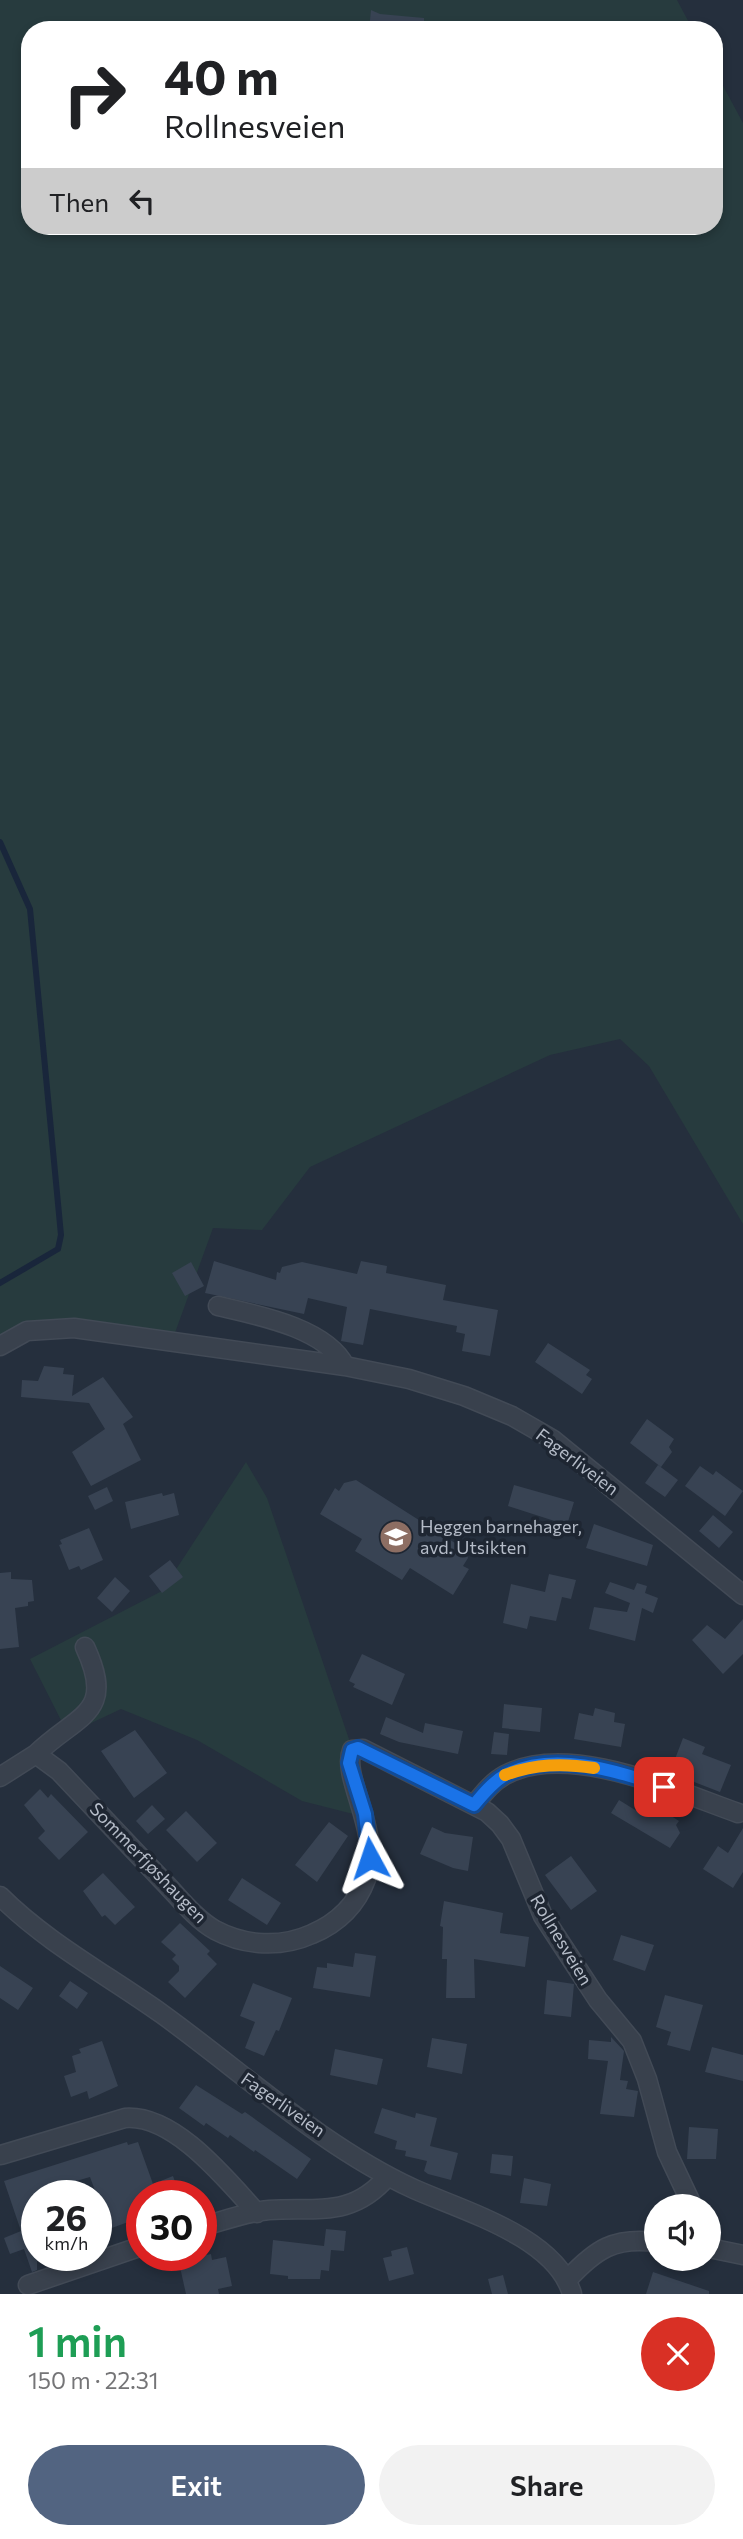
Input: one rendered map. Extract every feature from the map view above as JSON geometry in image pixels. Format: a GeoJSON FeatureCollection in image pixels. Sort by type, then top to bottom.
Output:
{"type":"FeatureCollection","features":[{"type":"Feature","properties":{"kind":"street"},"geometry":{"type":"LineString","coordinates":[[218,1306],[266,1318],[302,1331],[330,1346],[340,1355],[345,1366]]}},
{"type":"Feature","properties":{"kind":"street","name":"Fagerliveien"},"geometry":{"type":"LineString","coordinates":[[0,1346],[27,1331],[74,1328],[345,1366],[420,1382],[464,1396],[522,1422],[552,1439],[743,1595]]}},
{"type":"Feature","properties":{"kind":"street"},"geometry":{"type":"LineString","coordinates":[[0,1777],[36,1754],[80,1720],[97,1697],[99,1684],[85,1647]]}},
{"type":"Feature","properties":{"kind":"street","name":"Rollnesveien"},"geometry":{"type":"LineString","coordinates":[[352,1750],[363,1749],[474,1805],[500,1824],[511,1839],[543,1916],[598,2000],[632,2041],[647,2079],[667,2152],[687,2194]]}},
{"type":"Feature","properties":{"kind":"street","name":"Sommerfjøshaugen"},"geometry":{"type":"LineString","coordinates":[[36,1754],[59,1771],[200,1919],[236,1938],[285,1944],[326,1928],[344,1915],[356,1899],[365,1879],[370,1840],[349,1763],[352,1750]]}},
{"type":"Feature","properties":{"kind":"street"},"geometry":{"type":"LineString","coordinates":[[474,1805],[504,1776],[529,1766],[576,1765],[644,1780],[738,1813]]}},
{"type":"Feature","properties":{"kind":"street","name":"Fagerliveien"},"geometry":{"type":"LineString","coordinates":[[0,1896],[38,1929],[165,2016],[308,2124],[388,2176],[516,2234],[558,2267],[570,2287]]}},
{"type":"Feature","properties":{"kind":"street"},"geometry":{"type":"LineString","coordinates":[[1,2155],[125,2118],[144,2118],[158,2122],[181,2138],[257,2213]]}},
{"type":"Feature","properties":{"kind":"street"},"geometry":{"type":"LineString","coordinates":[[217,2223],[257,2213],[317,2211],[345,2206],[368,2195],[388,2176]]}},
{"type":"Feature","properties":{"kind":"street"},"geometry":{"type":"LineString","coordinates":[[570,2287],[601,2248],[618,2242],[644,2242]]}},
{"type":"Feature","properties":{"kind":"street"},"geometry":{"type":"LineString","coordinates":[[721,2250],[743,2255]]}},
{"type":"Feature","properties":{"kind":"street"},"geometry":{"type":"LineString","coordinates":[[28,2285],[126,2251]]}},
{"type":"Feature","properties":{"kind":"green space"},"geometry":{"type":"Polygon","coordinates":[[[0,0],[677,0],[688,21],[21,21],[21,235],[723,235],[723,86],[743,123],[743,1224],[649,1066],[620,1039],[550,1055],[310,1167],[262,1230],[213,1228],[172,1341],[23,1328],[0,1349],[0,0]]]}},
{"type":"Feature","properties":{"kind":"green space"},"geometry":{"type":"Polygon","coordinates":[[[246,1462],[267,1498],[352,1748],[361,1816],[302,1801],[197,1740],[121,1709],[68,1734],[30,1659],[162,1591],[246,1462]]]}},
{"type":"Feature","properties":{"kind":"building"},"geometry":{"type":"Polygon","coordinates":[[[371,10],[380,14],[424,18],[424,21],[370,21],[371,10]]]}},
{"type":"Feature","properties":{"kind":"building"},"geometry":{"type":"Polygon","coordinates":[[[214,1261],[276,1280],[277,1272],[280,1273],[282,1267],[302,1262],[357,1274],[361,1261],[387,1266],[386,1273],[446,1285],[443,1300],[498,1310],[490,1356],[462,1351],[465,1334],[456,1332],[457,1326],[370,1309],[363,1345],[341,1341],[347,1307],[308,1298],[304,1314],[205,1293],[214,1261]]]}},
{"type":"Feature","properties":{"kind":"building"},"geometry":{"type":"Polygon","coordinates":[[[191,1262],[204,1286],[185,1296],[172,1273],[191,1262]]]}},
{"type":"Feature","properties":{"kind":"building"},"geometry":{"type":"Polygon","coordinates":[[[548,1343],[590,1370],[586,1375],[592,1379],[582,1394],[535,1362],[548,1343]]]}},
{"type":"Feature","properties":{"kind":"building"},"geometry":{"type":"Polygon","coordinates":[[[44,1366],[64,1368],[63,1374],[74,1375],[72,1396],[103,1377],[133,1417],[123,1424],[141,1460],[91,1486],[72,1452],[105,1429],[89,1403],[21,1397],[22,1380],[38,1381],[44,1366]]]}},
{"type":"Feature","properties":{"kind":"building"},"geometry":{"type":"Polygon","coordinates":[[[647,1419],[674,1439],[669,1447],[672,1452],[661,1467],[630,1443],[647,1419]]]}},
{"type":"Feature","properties":{"kind":"building"},"geometry":{"type":"Polygon","coordinates":[[[658,1465],[678,1480],[665,1497],[645,1483],[658,1465]]]}},
{"type":"Feature","properties":{"kind":"building"},"geometry":{"type":"Polygon","coordinates":[[[700,1466],[713,1475],[716,1471],[743,1491],[725,1516],[685,1486],[700,1466]]]}},
{"type":"Feature","properties":{"kind":"building"},"geometry":{"type":"Polygon","coordinates":[[[356,1480],[466,1550],[468,1558],[463,1566],[469,1569],[453,1595],[410,1568],[402,1580],[355,1551],[362,1539],[320,1514],[335,1488],[339,1491],[344,1483],[356,1480]]]}},
{"type":"Feature","properties":{"kind":"building"},"geometry":{"type":"Polygon","coordinates":[[[514,1485],[574,1502],[567,1525],[508,1506],[514,1485]]]}},
{"type":"Feature","properties":{"kind":"building"},"geometry":{"type":"Polygon","coordinates":[[[107,1487],[113,1501],[95,1510],[88,1496],[107,1487]]]}},
{"type":"Feature","properties":{"kind":"building"},"geometry":{"type":"Polygon","coordinates":[[[162,1493],[163,1496],[174,1493],[179,1515],[131,1529],[125,1502],[162,1493]]]}},
{"type":"Feature","properties":{"kind":"building"},"geometry":{"type":"Polygon","coordinates":[[[713,1515],[733,1532],[719,1548],[699,1531],[713,1515]]]}},
{"type":"Feature","properties":{"kind":"building"},"geometry":{"type":"Polygon","coordinates":[[[594,1524],[653,1545],[647,1566],[586,1548],[594,1524]]]}},
{"type":"Feature","properties":{"kind":"building"},"geometry":{"type":"Polygon","coordinates":[[[89,1528],[103,1560],[81,1570],[79,1566],[69,1570],[59,1545],[62,1544],[60,1540],[89,1528]]]}},
{"type":"Feature","properties":{"kind":"building"},"geometry":{"type":"Polygon","coordinates":[[[170,1560],[183,1577],[162,1593],[149,1576],[170,1560]]]}},
{"type":"Feature","properties":{"kind":"building"},"geometry":{"type":"Polygon","coordinates":[[[11,1572],[11,1579],[32,1580],[34,1601],[28,1602],[28,1606],[15,1608],[19,1647],[0,1649],[0,1573],[11,1572]]]}},
{"type":"Feature","properties":{"kind":"building"},"geometry":{"type":"Polygon","coordinates":[[[549,1574],[576,1580],[571,1599],[562,1597],[556,1621],[530,1616],[527,1629],[503,1623],[511,1584],[545,1592],[549,1574]]]}},
{"type":"Feature","properties":{"kind":"building"},"geometry":{"type":"Polygon","coordinates":[[[115,1577],[130,1591],[112,1612],[97,1598],[115,1577]]]}},
{"type":"Feature","properties":{"kind":"building"},"geometry":{"type":"Polygon","coordinates":[[[610,1582],[634,1590],[637,1583],[647,1586],[645,1593],[658,1598],[653,1613],[642,1608],[635,1641],[589,1629],[594,1607],[627,1612],[630,1603],[605,1593],[610,1582]]]}},
{"type":"Feature","properties":{"kind":"building"},"geometry":{"type":"Polygon","coordinates":[[[743,1619],[743,1654],[723,1674],[692,1640],[707,1625],[725,1639],[743,1619]]]}},
{"type":"Feature","properties":{"kind":"building"},"geometry":{"type":"Polygon","coordinates":[[[362,1654],[405,1674],[392,1705],[353,1687],[355,1684],[349,1681],[362,1654]]]}},
{"type":"Feature","properties":{"kind":"building"},"geometry":{"type":"Polygon","coordinates":[[[504,1704],[542,1708],[540,1732],[502,1728],[504,1704]]]}},
{"type":"Feature","properties":{"kind":"building"},"geometry":{"type":"Polygon","coordinates":[[[595,1708],[615,1713],[614,1722],[625,1724],[621,1747],[574,1739],[579,1713],[593,1716],[595,1708]]]}},
{"type":"Feature","properties":{"kind":"building"},"geometry":{"type":"Polygon","coordinates":[[[386,1717],[423,1733],[425,1723],[463,1731],[458,1754],[399,1742],[380,1734],[386,1717]]]}},
{"type":"Feature","properties":{"kind":"building"},"geometry":{"type":"Polygon","coordinates":[[[135,1730],[167,1773],[134,1798],[101,1751],[135,1730]]]}},
{"type":"Feature","properties":{"kind":"building"},"geometry":{"type":"Polygon","coordinates":[[[494,1732],[509,1734],[507,1755],[491,1754],[494,1732]]]}},
{"type":"Feature","properties":{"kind":"building"},"geometry":{"type":"Polygon","coordinates":[[[683,1738],[705,1747],[702,1754],[731,1765],[720,1792],[689,1780],[691,1774],[672,1767],[683,1738]]]}},
{"type":"Feature","properties":{"kind":"building"},"geometry":{"type":"Polygon","coordinates":[[[40,1789],[48,1798],[51,1794],[88,1832],[59,1860],[38,1838],[45,1831],[24,1805],[40,1789]]]}},
{"type":"Feature","properties":{"kind":"building"},"geometry":{"type":"Polygon","coordinates":[[[619,1800],[640,1813],[648,1801],[679,1821],[676,1825],[680,1833],[670,1848],[611,1813],[619,1800]]]}},
{"type":"Feature","properties":{"kind":"building"},"geometry":{"type":"Polygon","coordinates":[[[152,1805],[165,1819],[148,1834],[136,1821],[152,1805]]]}},
{"type":"Feature","properties":{"kind":"building"},"geometry":{"type":"Polygon","coordinates":[[[186,1811],[217,1843],[197,1862],[166,1830],[186,1811]]]}},
{"type":"Feature","properties":{"kind":"building"},"geometry":{"type":"Polygon","coordinates":[[[329,1822],[348,1836],[317,1882],[295,1865],[329,1822]]]}},
{"type":"Feature","properties":{"kind":"building"},"geometry":{"type":"Polygon","coordinates":[[[432,1827],[445,1833],[473,1837],[468,1871],[453,1868],[420,1854],[432,1827]]]}},
{"type":"Feature","properties":{"kind":"building"},"geometry":{"type":"Polygon","coordinates":[[[743,1828],[743,1872],[733,1888],[703,1869],[718,1846],[728,1853],[743,1828]]]}},
{"type":"Feature","properties":{"kind":"building"},"geometry":{"type":"Polygon","coordinates":[[[571,1856],[597,1891],[571,1910],[545,1875],[571,1856]]]}},
{"type":"Feature","properties":{"kind":"building"},"geometry":{"type":"Polygon","coordinates":[[[103,1873],[135,1907],[115,1925],[105,1915],[102,1917],[83,1891],[103,1873]]]}},
{"type":"Feature","properties":{"kind":"building"},"geometry":{"type":"Polygon","coordinates":[[[242,1878],[281,1903],[267,1925],[228,1900],[242,1878]]]}},
{"type":"Feature","properties":{"kind":"building"},"geometry":{"type":"Polygon","coordinates":[[[444,1901],[503,1913],[500,1933],[529,1937],[525,1967],[474,1959],[475,1998],[446,1998],[447,1959],[442,1959],[443,1927],[440,1926],[444,1901]]]}},
{"type":"Feature","properties":{"kind":"building"},"geometry":{"type":"Polygon","coordinates":[[[180,1923],[210,1951],[207,1954],[217,1964],[185,1998],[168,1982],[179,1971],[179,1966],[172,1959],[176,1955],[161,1942],[180,1923]]]}},
{"type":"Feature","properties":{"kind":"building"},"geometry":{"type":"Polygon","coordinates":[[[621,1935],[654,1945],[645,1971],[613,1960],[621,1935]]]}},
{"type":"Feature","properties":{"kind":"building"},"geometry":{"type":"Polygon","coordinates":[[[355,1953],[376,1956],[370,1997],[313,1988],[317,1967],[327,1968],[327,1963],[353,1967],[355,1953]]]}},
{"type":"Feature","properties":{"kind":"building"},"geometry":{"type":"Polygon","coordinates":[[[0,1966],[33,1988],[18,2010],[0,1998],[0,1966]]]}},
{"type":"Feature","properties":{"kind":"building"},"geometry":{"type":"Polygon","coordinates":[[[547,1980],[574,1984],[571,2017],[544,2014],[547,1980]]]}},
{"type":"Feature","properties":{"kind":"building"},"geometry":{"type":"Polygon","coordinates":[[[70,1981],[88,1993],[77,2009],[59,1996],[70,1981]]]}},
{"type":"Feature","properties":{"kind":"building"},"geometry":{"type":"Polygon","coordinates":[[[253,1983],[292,1998],[279,2031],[276,2030],[264,2056],[245,2048],[255,2022],[240,2016],[253,1983]]]}},
{"type":"Feature","properties":{"kind":"building"},"geometry":{"type":"Polygon","coordinates":[[[665,1995],[703,2005],[690,2051],[667,2045],[671,2032],[656,2027],[665,1995]]]}},
{"type":"Feature","properties":{"kind":"building"},"geometry":{"type":"Polygon","coordinates":[[[611,2037],[624,2051],[620,2080],[628,2081],[626,2089],[638,2091],[634,2117],[600,2114],[608,2061],[588,2059],[589,2040],[611,2042],[611,2037]]]}},
{"type":"Feature","properties":{"kind":"building"},"geometry":{"type":"Polygon","coordinates":[[[432,2038],[467,2044],[462,2074],[427,2067],[432,2038]]]}},
{"type":"Feature","properties":{"kind":"building"},"geometry":{"type":"Polygon","coordinates":[[[102,2041],[118,2086],[89,2099],[87,2091],[71,2097],[64,2076],[76,2072],[72,2056],[81,2053],[79,2049],[102,2041]]]}},
{"type":"Feature","properties":{"kind":"building"},"geometry":{"type":"Polygon","coordinates":[[[712,2047],[743,2055],[743,2081],[705,2072],[712,2047]]]}},
{"type":"Feature","properties":{"kind":"building"},"geometry":{"type":"Polygon","coordinates":[[[335,2049],[383,2059],[377,2085],[330,2075],[335,2049]]]}},
{"type":"Feature","properties":{"kind":"building"},"geometry":{"type":"Polygon","coordinates":[[[196,2085],[242,2114],[245,2112],[311,2159],[297,2179],[255,2150],[254,2152],[230,2135],[228,2138],[206,2123],[204,2126],[179,2108],[196,2085]]]}},
{"type":"Feature","properties":{"kind":"building"},"geometry":{"type":"Polygon","coordinates":[[[382,2108],[415,2118],[416,2113],[437,2118],[430,2146],[458,2153],[451,2180],[428,2174],[424,2171],[427,2161],[405,2156],[406,2151],[395,2149],[397,2141],[374,2133],[382,2108]]]}},
{"type":"Feature","properties":{"kind":"building"},"geometry":{"type":"Polygon","coordinates":[[[689,2127],[718,2129],[716,2159],[687,2159],[689,2127]]]}},
{"type":"Feature","properties":{"kind":"building"},"geometry":{"type":"Polygon","coordinates":[[[127,2142],[128,2145],[138,2142],[152,2180],[126,2180],[126,2223],[112,2228],[112,2180],[91,2180],[90,2177],[80,2180],[21,2180],[21,2231],[4,2181],[127,2142]]]}},
{"type":"Feature","properties":{"kind":"building"},"geometry":{"type":"Polygon","coordinates":[[[492,2154],[513,2156],[511,2176],[490,2173],[492,2154]]]}},
{"type":"Feature","properties":{"kind":"building"},"geometry":{"type":"Polygon","coordinates":[[[524,2178],[551,2184],[547,2206],[520,2203],[524,2178]]]}},
{"type":"Feature","properties":{"kind":"building"},"geometry":{"type":"Polygon","coordinates":[[[326,2229],[346,2231],[344,2251],[331,2250],[329,2271],[321,2270],[320,2279],[288,2279],[288,2276],[270,2274],[273,2240],[324,2246],[326,2229]]]}},
{"type":"Feature","properties":{"kind":"building"},"geometry":{"type":"Polygon","coordinates":[[[21,2231],[21,2250],[10,2254],[4,2238],[21,2231]]]}},
{"type":"Feature","properties":{"kind":"building"},"geometry":{"type":"Polygon","coordinates":[[[407,2247],[414,2274],[389,2281],[383,2258],[392,2256],[391,2251],[407,2247]]]}},
{"type":"Feature","properties":{"kind":"building"},"geometry":{"type":"Polygon","coordinates":[[[226,2257],[232,2286],[218,2289],[219,2294],[186,2294],[181,2271],[217,2271],[217,2259],[226,2257]]]}},
{"type":"Feature","properties":{"kind":"building"},"geometry":{"type":"Polygon","coordinates":[[[653,2272],[709,2291],[709,2294],[646,2294],[653,2272]]]}},
{"type":"Feature","properties":{"kind":"building"},"geometry":{"type":"Polygon","coordinates":[[[503,2275],[508,2294],[492,2294],[488,2279],[503,2275]]]}},
{"type":"Feature","properties":{"kind":"waterway"},"geometry":{"type":"LineString","coordinates":[[0,842],[30,909],[61,1235],[58,1249],[0,1283]]}},
{"type":"Feature","properties":{"kind":"slow traffic"},"geometry":{"type":"LineString","coordinates":[[505,1775],[529,1766],[551,1764],[594,1768]]}},
{"type":"Feature","properties":{"kind":"place","name":"Heggen barnehager, avd. Utsikten"},"geometry":{"type":"Point","coordinates":[396,1537]}},
{"type":"Feature","properties":{"kind":"route"},"geometry":{"type":"LineString","coordinates":[[370,1858],[365,1814],[349,1763],[352,1750],[358,1748],[474,1805],[488,1788],[504,1776],[529,1766],[551,1764],[605,1769],[664,1787]]}}]}
